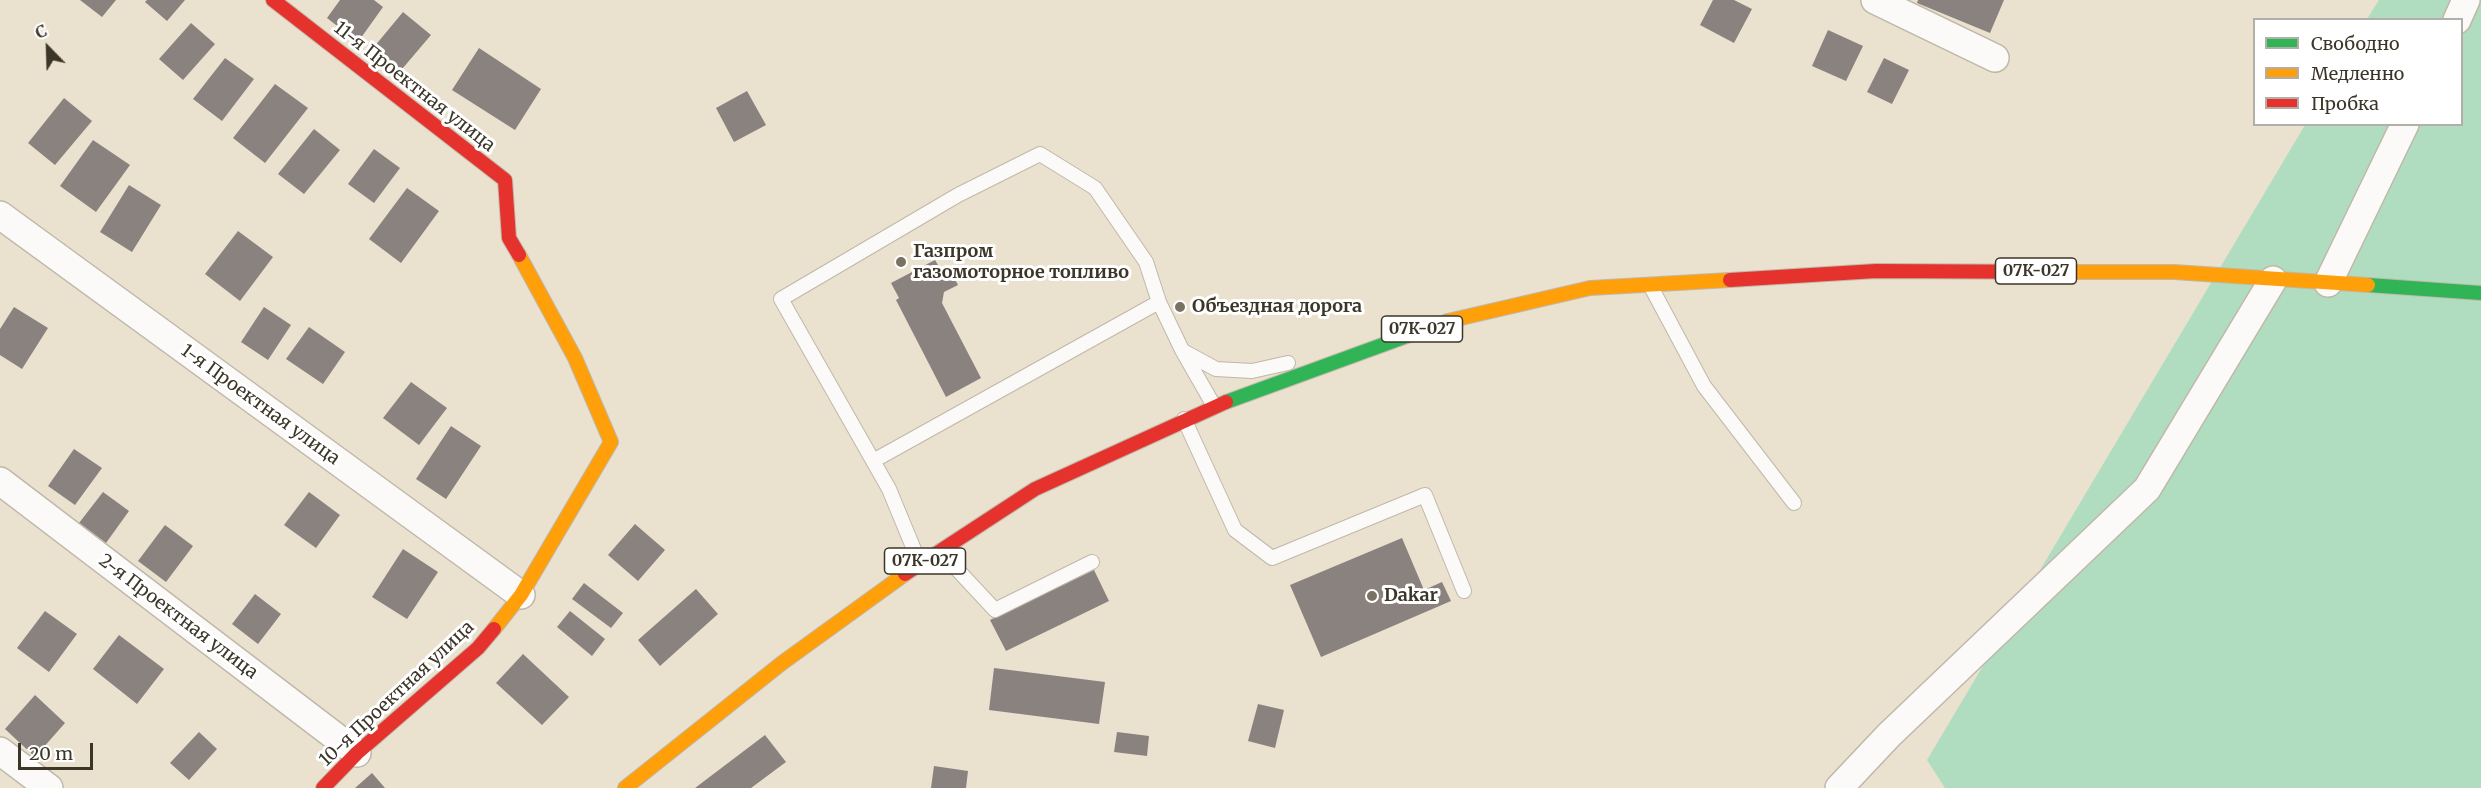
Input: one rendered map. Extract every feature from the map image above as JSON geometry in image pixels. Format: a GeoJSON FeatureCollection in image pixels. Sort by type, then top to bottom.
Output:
{"type":"FeatureCollection","features":[{"type":"Feature","properties":{"kind":"main road","name":"11-я Проектная улица"},"geometry":{"type":"LineString","coordinates":[[273,0],[505,180]]}},
{"type":"Feature","properties":{"kind":"main road","name":"10-я Проектная улица"},"geometry":{"type":"LineString","coordinates":[[323,788],[357,753],[478,648],[521,595],[611,442],[575,358],[509,238],[505,180]]}},
{"type":"Feature","properties":{"kind":"main road","name":"07К-027"},"geometry":{"type":"LineString","coordinates":[[625,788],[782,663],[920,564],[1035,489],[1214,406],[1395,338],[1456,318],[1590,288],[1876,271],[2174,272],[2481,293]]}},
{"type":"Feature","properties":{"kind":"street"},"geometry":{"type":"LineString","coordinates":[[1875,0],[1995,58]]}},
{"type":"Feature","properties":{"kind":"street"},"geometry":{"type":"LineString","coordinates":[[2458,18],[2466,0]]}},
{"type":"Feature","properties":{"kind":"street"},"geometry":{"type":"LineString","coordinates":[[2328,283],[2404,126]]}},
{"type":"Feature","properties":{"kind":"street","name":"1-я Проектная улица"},"geometry":{"type":"LineString","coordinates":[[0,215],[521,595]]}},
{"type":"Feature","properties":{"kind":"street"},"geometry":{"type":"LineString","coordinates":[[1839,788],[1889,735],[2147,489],[2274,280]]}},
{"type":"Feature","properties":{"kind":"street","name":"2-я Проектная улица"},"geometry":{"type":"LineString","coordinates":[[0,481],[357,753]]}},
{"type":"Feature","properties":{"kind":"street"},"geometry":{"type":"LineString","coordinates":[[0,751],[50,788]]}},
{"type":"Feature","properties":{"kind":"lane"},"geometry":{"type":"LineString","coordinates":[[920,564],[889,489],[781,299],[958,195],[1040,154],[1095,188],[1146,262],[1159,302],[1182,350],[1214,406]]}},
{"type":"Feature","properties":{"kind":"lane"},"geometry":{"type":"LineString","coordinates":[[1650,285],[1704,387],[1794,503]]}},
{"type":"Feature","properties":{"kind":"lane"},"geometry":{"type":"LineString","coordinates":[[873,461],[1159,302]]}},
{"type":"Feature","properties":{"kind":"lane"},"geometry":{"type":"LineString","coordinates":[[1182,350],[1216,369],[1252,371],[1274,367],[1338,348],[1395,338]]}},
{"type":"Feature","properties":{"kind":"lane"},"geometry":{"type":"LineString","coordinates":[[1184,419],[1235,530],[1272,558],[1425,495],[1464,591]]}},
{"type":"Feature","properties":{"kind":"lane"},"geometry":{"type":"LineString","coordinates":[[940,551],[995,610],[1092,562]]}},
{"type":"Feature","properties":{"kind":"green space"},"geometry":{"type":"Polygon","coordinates":[[[2379,0],[2481,0],[2481,788],[1945,788],[1927,760],[2304,126],[2463,126],[2463,18],[2368,18],[2379,0]]]}},
{"type":"Feature","properties":{"kind":"building"},"geometry":{"type":"Polygon","coordinates":[[[80,0],[116,0],[102,17],[80,0]]]}},
{"type":"Feature","properties":{"kind":"building"},"geometry":{"type":"Polygon","coordinates":[[[147,0],[185,0],[167,21],[145,2],[147,0]]]}},
{"type":"Feature","properties":{"kind":"building"},"geometry":{"type":"Polygon","coordinates":[[[340,0],[374,0],[383,7],[358,42],[327,18],[340,0]]]}},
{"type":"Feature","properties":{"kind":"building"},"geometry":{"type":"Polygon","coordinates":[[[1713,0],[1734,0],[1752,9],[1734,43],[1700,25],[1713,0]]]}},
{"type":"Feature","properties":{"kind":"building"},"geometry":{"type":"Polygon","coordinates":[[[1918,0],[2004,0],[1990,33],[1917,3],[1918,0]]]}},
{"type":"Feature","properties":{"kind":"building"},"geometry":{"type":"Polygon","coordinates":[[[403,12],[431,35],[397,75],[369,53],[403,12]]]}},
{"type":"Feature","properties":{"kind":"building"},"geometry":{"type":"Polygon","coordinates":[[[191,23],[215,44],[183,80],[159,59],[191,23]]]}},
{"type":"Feature","properties":{"kind":"building"},"geometry":{"type":"Polygon","coordinates":[[[1828,30],[1863,46],[1846,81],[1812,66],[1828,30]]]}},
{"type":"Feature","properties":{"kind":"building"},"geometry":{"type":"Polygon","coordinates":[[[479,48],[541,89],[515,130],[452,90],[479,48]]]}},
{"type":"Feature","properties":{"kind":"building"},"geometry":{"type":"Polygon","coordinates":[[[225,58],[254,79],[222,121],[193,99],[225,58]]]}},
{"type":"Feature","properties":{"kind":"building"},"geometry":{"type":"Polygon","coordinates":[[[1884,58],[1909,70],[1892,104],[1867,92],[1884,58]]]}},
{"type":"Feature","properties":{"kind":"building"},"geometry":{"type":"Polygon","coordinates":[[[275,84],[308,108],[265,163],[233,138],[275,84]]]}},
{"type":"Feature","properties":{"kind":"building"},"geometry":{"type":"Polygon","coordinates":[[[747,91],[766,125],[734,142],[716,108],[747,91]]]}},
{"type":"Feature","properties":{"kind":"building"},"geometry":{"type":"Polygon","coordinates":[[[64,98],[92,121],[55,165],[28,143],[64,98]]]}},
{"type":"Feature","properties":{"kind":"building"},"geometry":{"type":"Polygon","coordinates":[[[314,129],[340,150],[304,194],[278,174],[314,129]]]}},
{"type":"Feature","properties":{"kind":"building"},"geometry":{"type":"Polygon","coordinates":[[[93,140],[130,165],[96,212],[60,186],[93,140]]]}},
{"type":"Feature","properties":{"kind":"building"},"geometry":{"type":"Polygon","coordinates":[[[374,149],[400,168],[374,203],[348,184],[374,149]]]}},
{"type":"Feature","properties":{"kind":"building"},"geometry":{"type":"Polygon","coordinates":[[[129,185],[161,205],[132,252],[100,232],[129,185]]]}},
{"type":"Feature","properties":{"kind":"building"},"geometry":{"type":"Polygon","coordinates":[[[407,188],[439,211],[401,263],[369,239],[407,188]]]}},
{"type":"Feature","properties":{"kind":"building"},"geometry":{"type":"Polygon","coordinates":[[[238,231],[273,257],[240,301],[205,274],[238,231]]]}},
{"type":"Feature","properties":{"kind":"building"},"geometry":{"type":"Polygon","coordinates":[[[935,260],[941,270],[948,266],[958,285],[944,292],[942,303],[981,378],[946,397],[896,300],[899,298],[891,283],[935,260]]]}},
{"type":"Feature","properties":{"kind":"building"},"geometry":{"type":"Polygon","coordinates":[[[14,307],[48,328],[22,369],[0,355],[0,329],[14,307]]]}},
{"type":"Feature","properties":{"kind":"building"},"geometry":{"type":"Polygon","coordinates":[[[264,307],[291,325],[268,360],[241,342],[264,307]]]}},
{"type":"Feature","properties":{"kind":"building"},"geometry":{"type":"Polygon","coordinates":[[[309,327],[345,352],[323,384],[286,359],[309,327]]]}},
{"type":"Feature","properties":{"kind":"building"},"geometry":{"type":"Polygon","coordinates":[[[411,382],[447,408],[419,445],[383,418],[411,382]]]}},
{"type":"Feature","properties":{"kind":"building"},"geometry":{"type":"Polygon","coordinates":[[[451,426],[481,446],[446,499],[416,479],[451,426]]]}},
{"type":"Feature","properties":{"kind":"building"},"geometry":{"type":"Polygon","coordinates":[[[74,449],[102,468],[75,505],[48,486],[74,449]]]}},
{"type":"Feature","properties":{"kind":"building"},"geometry":{"type":"Polygon","coordinates":[[[103,492],[129,511],[106,543],[79,523],[103,492]]]}},
{"type":"Feature","properties":{"kind":"building"},"geometry":{"type":"Polygon","coordinates":[[[309,492],[340,515],[316,548],[284,525],[309,492]]]}},
{"type":"Feature","properties":{"kind":"building"},"geometry":{"type":"Polygon","coordinates":[[[635,524],[665,550],[638,581],[608,555],[635,524]]]}},
{"type":"Feature","properties":{"kind":"building"},"geometry":{"type":"Polygon","coordinates":[[[165,525],[193,546],[166,582],[138,561],[165,525]]]}},
{"type":"Feature","properties":{"kind":"building","name":"Dakar"},"geometry":{"type":"Polygon","coordinates":[[[1402,538],[1424,590],[1442,582],[1451,601],[1321,657],[1290,585],[1402,538]]]}},
{"type":"Feature","properties":{"kind":"building"},"geometry":{"type":"Polygon","coordinates":[[[403,549],[438,572],[407,619],[372,597],[403,549]]]}},
{"type":"Feature","properties":{"kind":"building"},"geometry":{"type":"Polygon","coordinates":[[[1094,570],[1109,601],[1006,651],[990,620],[1094,570]]]}},
{"type":"Feature","properties":{"kind":"building"},"geometry":{"type":"Polygon","coordinates":[[[584,583],[623,613],[611,628],[572,599],[584,583]]]}},
{"type":"Feature","properties":{"kind":"building"},"geometry":{"type":"Polygon","coordinates":[[[696,589],[718,614],[660,666],[638,640],[696,589]]]}},
{"type":"Feature","properties":{"kind":"building"},"geometry":{"type":"Polygon","coordinates":[[[255,594],[281,614],[258,644],[232,624],[255,594]]]}},
{"type":"Feature","properties":{"kind":"building"},"geometry":{"type":"Polygon","coordinates":[[[45,611],[77,634],[49,672],[17,648],[45,611]]]}},
{"type":"Feature","properties":{"kind":"building"},"geometry":{"type":"Polygon","coordinates":[[[570,611],[605,639],[592,656],[557,627],[570,611]]]}},
{"type":"Feature","properties":{"kind":"building"},"geometry":{"type":"Polygon","coordinates":[[[119,635],[164,669],[137,704],[93,669],[119,635]]]}},
{"type":"Feature","properties":{"kind":"building"},"geometry":{"type":"Polygon","coordinates":[[[523,654],[569,697],[542,725],[496,683],[523,654]]]}},
{"type":"Feature","properties":{"kind":"building"},"geometry":{"type":"Polygon","coordinates":[[[994,668],[1105,682],[1099,724],[989,710],[994,668]]]}},
{"type":"Feature","properties":{"kind":"building"},"geometry":{"type":"Polygon","coordinates":[[[35,695],[65,723],[35,757],[5,729],[35,695]]]}},
{"type":"Feature","properties":{"kind":"building"},"geometry":{"type":"Polygon","coordinates":[[[1258,704],[1284,710],[1275,748],[1248,741],[1258,704]]]}},
{"type":"Feature","properties":{"kind":"building"},"geometry":{"type":"Polygon","coordinates":[[[199,732],[217,749],[189,780],[170,763],[199,732]]]}},
{"type":"Feature","properties":{"kind":"building"},"geometry":{"type":"Polygon","coordinates":[[[1117,732],[1149,736],[1147,756],[1114,752],[1117,732]]]}},
{"type":"Feature","properties":{"kind":"building"},"geometry":{"type":"Polygon","coordinates":[[[765,735],[786,762],[751,788],[695,788],[765,735]]]}},
{"type":"Feature","properties":{"kind":"building"},"geometry":{"type":"Polygon","coordinates":[[[934,766],[968,771],[966,788],[931,788],[934,766]]]}},
{"type":"Feature","properties":{"kind":"building"},"geometry":{"type":"Polygon","coordinates":[[[372,773],[385,788],[355,788],[372,773]]]}},
{"type":"Feature","properties":{"kind":"traffic: fast"},"geometry":{"type":"LineString","coordinates":[[2368,285],[2481,293]]}},
{"type":"Feature","properties":{"kind":"traffic: fast"},"geometry":{"type":"LineString","coordinates":[[1226,402],[1448,321]]}},
{"type":"Feature","properties":{"kind":"traffic: slow"},"geometry":{"type":"LineString","coordinates":[[494,629],[521,595],[611,442],[575,358],[519,255]]}},
{"type":"Feature","properties":{"kind":"traffic: slow"},"geometry":{"type":"LineString","coordinates":[[2070,272],[2174,272],[2368,285]]}},
{"type":"Feature","properties":{"kind":"traffic: slow"},"geometry":{"type":"LineString","coordinates":[[1448,321],[1590,288],[1730,280]]}},
{"type":"Feature","properties":{"kind":"traffic: slow"},"geometry":{"type":"LineString","coordinates":[[625,788],[782,663],[905,574]]}},
{"type":"Feature","properties":{"kind":"traffic: jam"},"geometry":{"type":"LineString","coordinates":[[273,0],[505,180],[509,238],[519,255]]}},
{"type":"Feature","properties":{"kind":"traffic: jam"},"geometry":{"type":"LineString","coordinates":[[1730,280],[1876,271],[2070,272]]}},
{"type":"Feature","properties":{"kind":"traffic: jam"},"geometry":{"type":"LineString","coordinates":[[905,574],[1035,489],[1226,402]]}},
{"type":"Feature","properties":{"kind":"traffic: jam"},"geometry":{"type":"LineString","coordinates":[[323,788],[357,753],[478,648],[494,629]]}},
{"type":"Feature","properties":{"kind":"place","name":"Газпром газомоторное топливо"},"geometry":{"type":"Point","coordinates":[901,262]}},
{"type":"Feature","properties":{"kind":"place","name":"Объездная дорога"},"geometry":{"type":"Point","coordinates":[1180,307]}},
{"type":"Feature","properties":{"kind":"place","name":"Dakar"},"geometry":{"type":"Point","coordinates":[1372,596]}}]}
